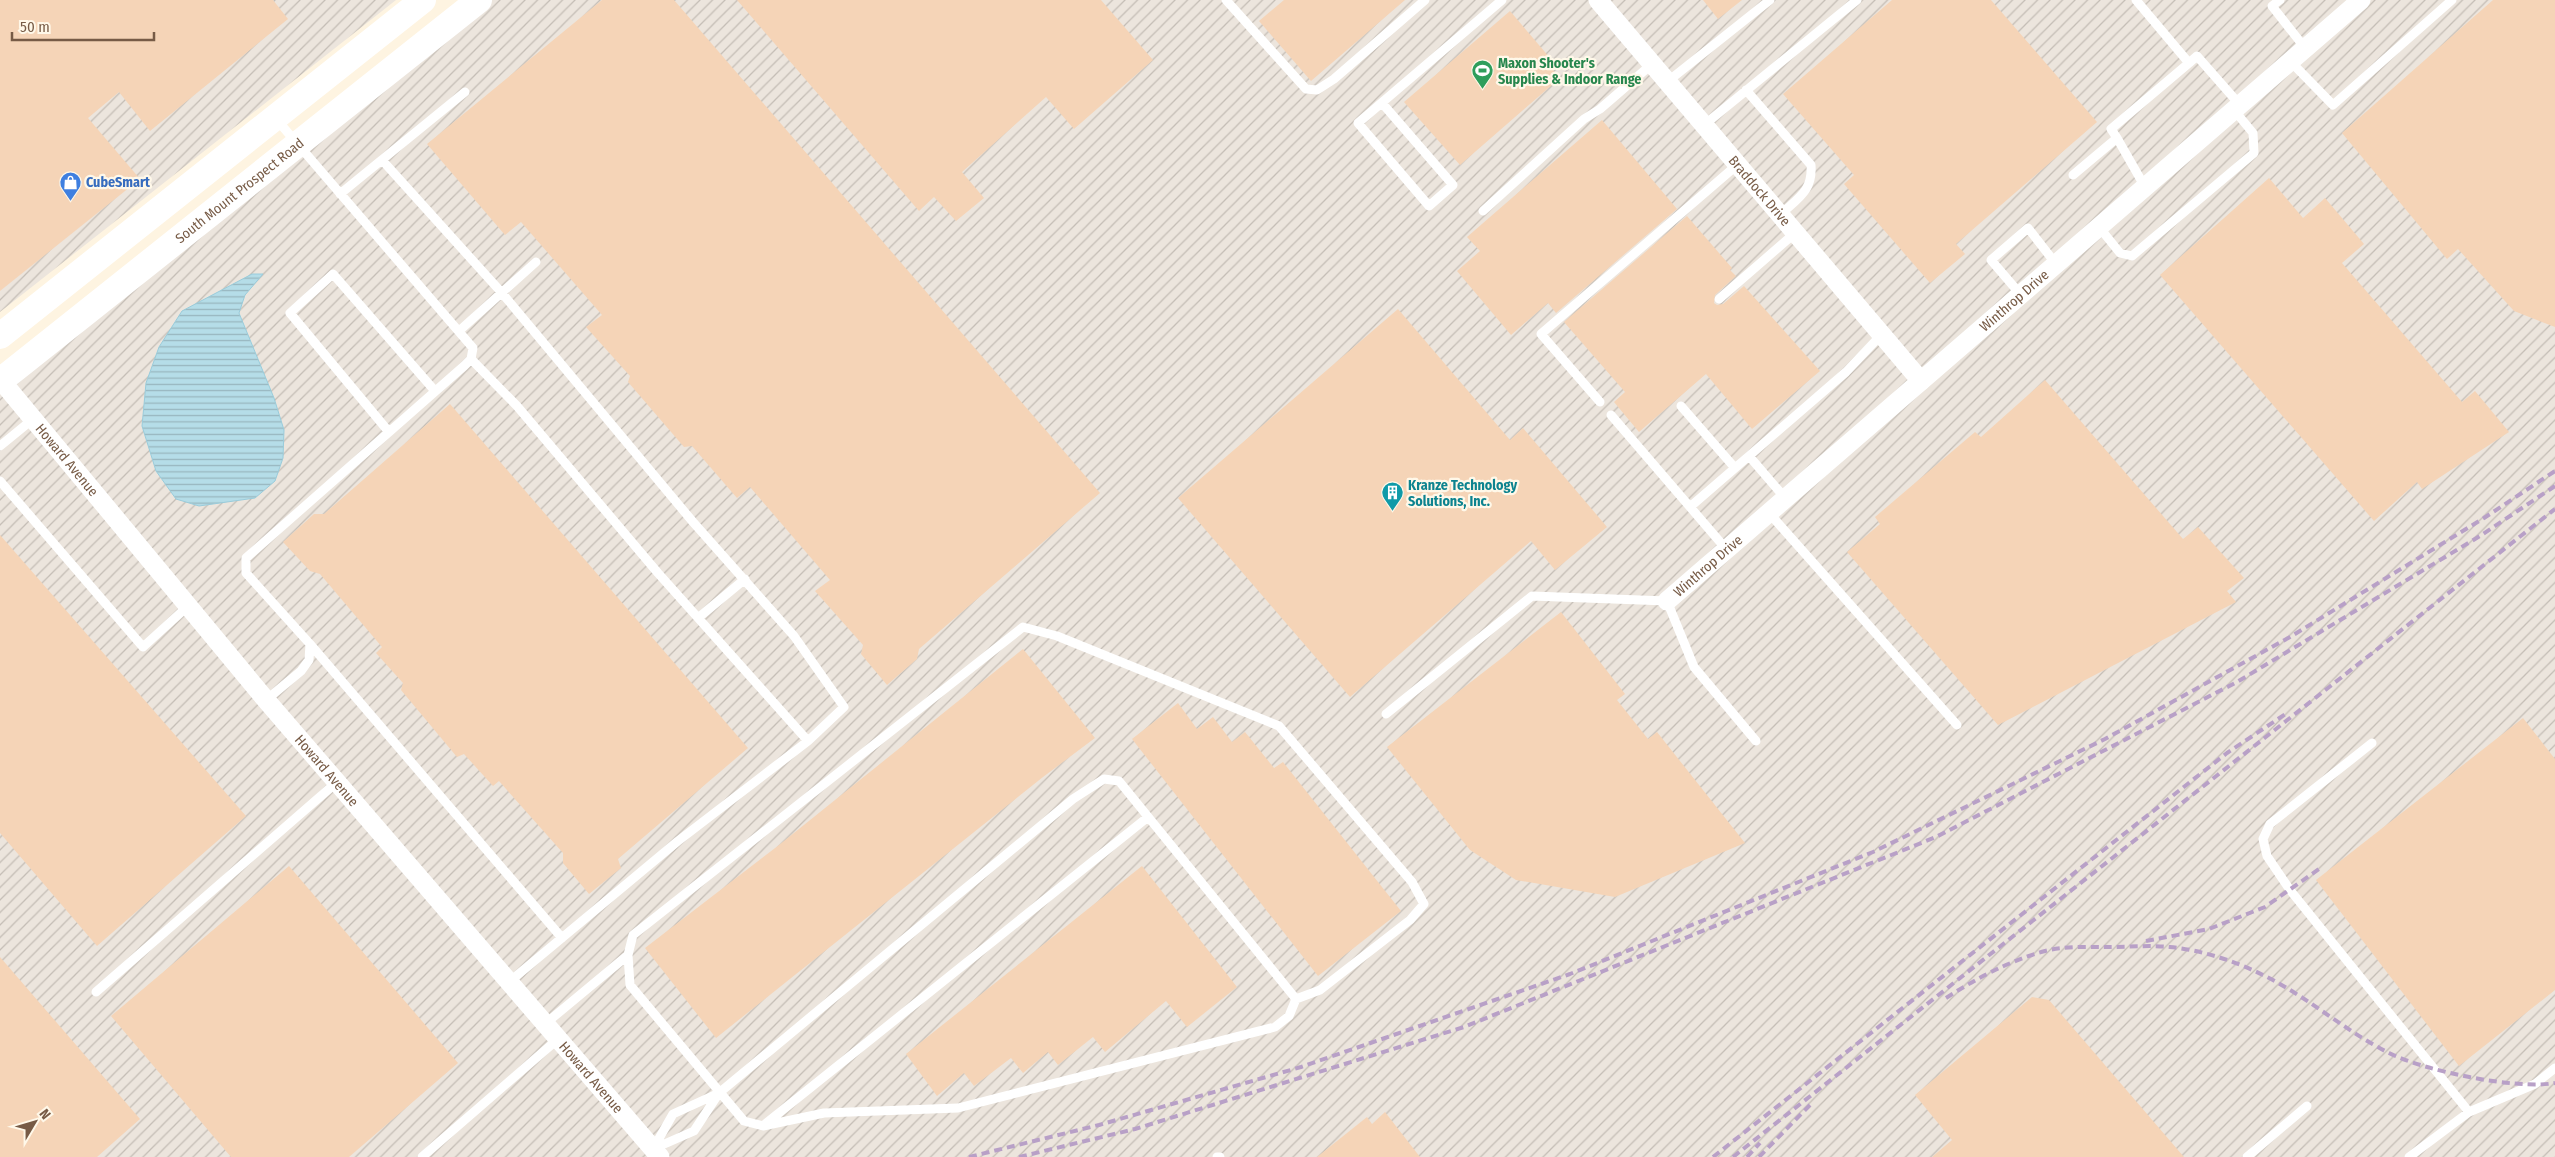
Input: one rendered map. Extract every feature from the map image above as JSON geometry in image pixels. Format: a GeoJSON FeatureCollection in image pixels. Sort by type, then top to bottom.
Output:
{"type":"FeatureCollection","features":[{"type":"Feature","properties":{"kind":"main road","name":"South Mount Prospect Road"},"geometry":{"type":"LineString","coordinates":[[0,380],[479,0]]}},
{"type":"Feature","properties":{"kind":"main road"},"geometry":{"type":"LineString","coordinates":[[0,336],[276,118],[419,1]]}},
{"type":"Feature","properties":{"kind":"street","name":"Braddock Drive"},"geometry":{"type":"LineString","coordinates":[[1598,0],[1921,381]]}},
{"type":"Feature","properties":{"kind":"street","name":"Winthrop Drive"},"geometry":{"type":"LineString","coordinates":[[1667,601],[2361,0]]}},
{"type":"Feature","properties":{"kind":"street","name":"Howard Avenue"},"geometry":{"type":"LineString","coordinates":[[0,380],[266,700],[656,1153]]}},
{"type":"Feature","properties":{"kind":"lane"},"geometry":{"type":"LineString","coordinates":[[1232,2],[1306,89],[1317,90],[1334,79],[1425,0]]}},
{"type":"Feature","properties":{"kind":"lane"},"geometry":{"type":"LineString","coordinates":[[1382,103],[1453,185],[1429,206],[1358,123],[1502,0]]}},
{"type":"Feature","properties":{"kind":"lane"},"geometry":{"type":"LineString","coordinates":[[1667,82],[1770,0]]}},
{"type":"Feature","properties":{"kind":"lane"},"geometry":{"type":"LineString","coordinates":[[1704,125],[1856,0]]}},
{"type":"Feature","properties":{"kind":"lane"},"geometry":{"type":"LineString","coordinates":[[2136,0],[2189,63]]}},
{"type":"Feature","properties":{"kind":"lane"},"geometry":{"type":"LineString","coordinates":[[2280,0],[2272,6],[2305,48]]}},
{"type":"Feature","properties":{"kind":"lane"},"geometry":{"type":"LineString","coordinates":[[2290,61],[2333,105],[2452,0]]}},
{"type":"Feature","properties":{"kind":"lane"},"geometry":{"type":"LineString","coordinates":[[2100,227],[2120,253],[2132,256],[2254,153],[2253,133],[2237,107],[2197,56],[2111,129],[2145,187]]}},
{"type":"Feature","properties":{"kind":"lane"},"geometry":{"type":"LineString","coordinates":[[1483,211],[1584,119],[1600,110],[1652,64]]}},
{"type":"Feature","properties":{"kind":"lane"},"geometry":{"type":"LineString","coordinates":[[1746,90],[1811,165],[1812,179],[1807,189],[1780,215]]}},
{"type":"Feature","properties":{"kind":"lane"},"geometry":{"type":"LineString","coordinates":[[340,194],[465,92]]}},
{"type":"Feature","properties":{"kind":"lane"},"geometry":{"type":"LineString","coordinates":[[276,118],[473,348],[471,359],[246,558],[246,573],[310,644],[562,938]]}},
{"type":"Feature","properties":{"kind":"lane"},"geometry":{"type":"LineString","coordinates":[[2073,175],[2117,138]]}},
{"type":"Feature","properties":{"kind":"lane"},"geometry":{"type":"LineString","coordinates":[[382,160],[502,292],[693,522],[794,636],[844,707],[808,741],[678,842],[509,982]]}},
{"type":"Feature","properties":{"kind":"lane"},"geometry":{"type":"LineString","coordinates":[[1600,402],[1541,334],[1737,164]]}},
{"type":"Feature","properties":{"kind":"lane"},"geometry":{"type":"LineString","coordinates":[[2020,295],[1991,260],[2028,228],[2056,264]]}},
{"type":"Feature","properties":{"kind":"lane"},"geometry":{"type":"LineString","coordinates":[[1718,299],[1795,233]]}},
{"type":"Feature","properties":{"kind":"lane"},"geometry":{"type":"LineString","coordinates":[[459,331],[536,262]]}},
{"type":"Feature","properties":{"kind":"lane"},"geometry":{"type":"LineString","coordinates":[[389,432],[290,313],[297,306],[333,274],[435,391]]}},
{"type":"Feature","properties":{"kind":"lane"},"geometry":{"type":"LineString","coordinates":[[1690,507],[1846,372],[1882,334]]}},
{"type":"Feature","properties":{"kind":"lane"},"geometry":{"type":"LineString","coordinates":[[471,359],[518,406],[698,618],[808,741]]}},
{"type":"Feature","properties":{"kind":"lane"},"geometry":{"type":"LineString","coordinates":[[1681,406],[1735,468]]}},
{"type":"Feature","properties":{"kind":"lane"},"geometry":{"type":"LineString","coordinates":[[1611,415],[1727,550]]}},
{"type":"Feature","properties":{"kind":"lane"},"geometry":{"type":"LineString","coordinates":[[0,446],[33,419]]}},
{"type":"Feature","properties":{"kind":"lane"},"geometry":{"type":"LineString","coordinates":[[1749,456],[1786,499]]}},
{"type":"Feature","properties":{"kind":"lane"},"geometry":{"type":"LineString","coordinates":[[0,481],[143,647],[188,606]]}},
{"type":"Feature","properties":{"kind":"lane"},"geometry":{"type":"LineString","coordinates":[[1770,513],[1957,726]]}},
{"type":"Feature","properties":{"kind":"lane"},"geometry":{"type":"LineString","coordinates":[[698,618],[745,579]]}},
{"type":"Feature","properties":{"kind":"lane"},"geometry":{"type":"LineString","coordinates":[[1386,714],[1532,596],[1667,601],[1694,667],[1756,741]]}},
{"type":"Feature","properties":{"kind":"lane"},"geometry":{"type":"LineString","coordinates":[[1023,627],[1058,636],[1279,726],[1412,882],[1424,904],[1410,920],[1320,990],[1296,999],[1289,1016],[1275,1026],[958,1108],[824,1113],[763,1126],[744,1121],[630,985],[628,955],[633,935],[1023,627]]}},
{"type":"Feature","properties":{"kind":"lane"},"geometry":{"type":"LineString","coordinates":[[266,700],[301,671],[309,660],[310,644]]}},
{"type":"Feature","properties":{"kind":"lane"},"geometry":{"type":"LineString","coordinates":[[2372,743],[2270,824],[2263,839],[2267,856],[2290,890],[2468,1112]]}},
{"type":"Feature","properties":{"kind":"lane"},"geometry":{"type":"LineString","coordinates":[[656,1153],[673,1114],[719,1093],[1073,799],[1104,780],[1119,781],[1296,999]]}},
{"type":"Feature","properties":{"kind":"lane"},"geometry":{"type":"LineString","coordinates":[[96,992],[337,782]]}},
{"type":"Feature","properties":{"kind":"lane"},"geometry":{"type":"LineString","coordinates":[[763,1126],[1148,817]]}},
{"type":"Feature","properties":{"kind":"lane"},"geometry":{"type":"LineString","coordinates":[[545,1024],[628,955]]}},
{"type":"Feature","properties":{"kind":"lane"},"geometry":{"type":"LineString","coordinates":[[422,1157],[558,1039]]}},
{"type":"Feature","properties":{"kind":"lane"},"geometry":{"type":"LineString","coordinates":[[2409,1157],[2468,1112],[2535,1084],[2555,1068]]}},
{"type":"Feature","properties":{"kind":"lane"},"geometry":{"type":"LineString","coordinates":[[656,1153],[694,1131],[719,1093]]}},
{"type":"Feature","properties":{"kind":"lane"},"geometry":{"type":"LineString","coordinates":[[2247,1157],[2307,1106]]}},
{"type":"Feature","properties":{"kind":"shaded area"},"geometry":{"type":"Polygon","coordinates":[[[0,0],[396,0],[0,312],[0,0]]]}},
{"type":"Feature","properties":{"kind":"shaded area"},"geometry":{"type":"Polygon","coordinates":[[[490,0],[2555,0],[2555,1157],[0,1157],[0,388],[490,0]]]}},
{"type":"Feature","properties":{"kind":"water"},"geometry":{"type":"Polygon","coordinates":[[[252,274],[263,274],[245,295],[239,313],[274,398],[284,430],[283,458],[275,481],[255,498],[199,506],[176,499],[156,471],[142,426],[146,383],[159,347],[182,311],[252,274]]]}},
{"type":"Feature","properties":{"kind":"building"},"geometry":{"type":"Polygon","coordinates":[[[0,0],[273,0],[288,19],[150,131],[119,92],[88,118],[140,179],[0,291],[0,0]]]}},
{"type":"Feature","properties":{"kind":"building"},"geometry":{"type":"Polygon","coordinates":[[[602,0],[674,0],[1100,493],[919,649],[917,659],[887,685],[861,654],[863,645],[815,591],[830,580],[750,487],[737,498],[692,446],[684,447],[628,382],[630,376],[586,327],[602,315],[521,222],[505,235],[427,144],[602,0]]]}},
{"type":"Feature","properties":{"kind":"building"},"geometry":{"type":"Polygon","coordinates":[[[737,0],[1101,0],[1153,60],[1074,129],[1046,97],[962,172],[984,198],[956,221],[934,197],[919,211],[737,0]]]}},
{"type":"Feature","properties":{"kind":"building"},"geometry":{"type":"Polygon","coordinates":[[[1284,0],[1405,0],[1311,81],[1259,21],[1284,0]]]}},
{"type":"Feature","properties":{"kind":"building"},"geometry":{"type":"Polygon","coordinates":[[[1703,0],[1742,0],[1718,19],[1703,0]]]}},
{"type":"Feature","properties":{"kind":"building"},"geometry":{"type":"Polygon","coordinates":[[[1892,0],[1991,0],[2097,122],[1956,244],[1965,254],[1930,283],[1844,184],[1854,175],[1783,94],[1892,0]]]}},
{"type":"Feature","properties":{"kind":"building"},"geometry":{"type":"Polygon","coordinates":[[[2493,0],[2555,0],[2555,327],[2514,311],[2458,249],[2447,259],[2342,133],[2493,0]]]}},
{"type":"Feature","properties":{"kind":"building","name":"Maxon Shooter's Supplies & Indoor Range"},"geometry":{"type":"Polygon","coordinates":[[[1510,11],[1556,65],[1552,69],[1560,78],[1460,165],[1404,102],[1510,11]]]}},
{"type":"Feature","properties":{"kind":"building"},"geometry":{"type":"Polygon","coordinates":[[[1602,120],[1677,209],[1556,313],[1548,303],[1511,335],[1457,271],[1480,251],[1467,237],[1602,120]]]}},
{"type":"Feature","properties":{"kind":"building"},"geometry":{"type":"Polygon","coordinates":[[[2269,178],[2303,218],[2325,198],[2364,244],[2342,263],[2462,402],[2475,391],[2509,432],[2422,489],[2417,482],[2374,521],[2160,275],[2269,178]]]}},
{"type":"Feature","properties":{"kind":"building"},"geometry":{"type":"Polygon","coordinates":[[[1687,216],[1732,268],[1730,270],[1736,276],[1715,295],[1714,303],[1717,305],[1723,304],[1744,286],[1820,371],[1752,429],[1706,374],[1639,432],[1614,402],[1625,392],[1564,322],[1687,216]]]}},
{"type":"Feature","properties":{"kind":"building","name":"Kranze Technology Solutions, Inc."},"geometry":{"type":"Polygon","coordinates":[[[1398,309],[1510,440],[1523,428],[1607,527],[1555,570],[1531,541],[1350,697],[1178,498],[1398,309]]]}},
{"type":"Feature","properties":{"kind":"building"},"geometry":{"type":"Polygon","coordinates":[[[2045,380],[2183,539],[2198,527],[2244,578],[2227,591],[2236,602],[1998,725],[1847,552],[1880,524],[1875,517],[1975,432],[1981,437],[2045,380]]]}},
{"type":"Feature","properties":{"kind":"building"},"geometry":{"type":"Polygon","coordinates":[[[450,404],[748,748],[618,859],[621,868],[589,894],[563,863],[563,853],[499,781],[493,786],[464,754],[457,757],[401,690],[403,683],[376,653],[382,647],[320,574],[310,571],[283,542],[314,514],[324,514],[450,404]]]}},
{"type":"Feature","properties":{"kind":"building"},"geometry":{"type":"Polygon","coordinates":[[[0,535],[246,816],[97,946],[0,833],[0,535]]]}},
{"type":"Feature","properties":{"kind":"building"},"geometry":{"type":"Polygon","coordinates":[[[1561,612],[1625,694],[1617,700],[1648,739],[1657,732],[1745,843],[1615,897],[1516,880],[1470,850],[1387,747],[1561,612]]]}},
{"type":"Feature","properties":{"kind":"building"},"geometry":{"type":"Polygon","coordinates":[[[1023,649],[1095,738],[1043,777],[716,1038],[645,948],[779,845],[1023,649]]]}},
{"type":"Feature","properties":{"kind":"building"},"geometry":{"type":"Polygon","coordinates":[[[1178,703],[1197,729],[1213,717],[1232,742],[1245,732],[1274,768],[1283,762],[1401,911],[1318,976],[1132,739],[1178,703]]]}},
{"type":"Feature","properties":{"kind":"building"},"geometry":{"type":"Polygon","coordinates":[[[2523,718],[2555,759],[2555,990],[2459,1066],[2316,880],[2523,718]]]}},
{"type":"Feature","properties":{"kind":"building"},"geometry":{"type":"Polygon","coordinates":[[[289,866],[458,1063],[349,1157],[231,1157],[111,1016],[289,866]]]}},
{"type":"Feature","properties":{"kind":"building"},"geometry":{"type":"Polygon","coordinates":[[[1142,866],[1237,987],[1187,1027],[1166,1001],[1105,1052],[1093,1037],[1058,1065],[1048,1052],[1023,1073],[1011,1058],[974,1086],[964,1073],[937,1096],[906,1054],[1142,866]]]}},
{"type":"Feature","properties":{"kind":"building"},"geometry":{"type":"Polygon","coordinates":[[[0,957],[140,1119],[97,1157],[0,1157],[0,957]]]}},
{"type":"Feature","properties":{"kind":"building"},"geometry":{"type":"Polygon","coordinates":[[[2032,997],[2049,1000],[2184,1157],[1932,1157],[1952,1140],[1915,1095],[2032,997]]]}},
{"type":"Feature","properties":{"kind":"building"},"geometry":{"type":"Polygon","coordinates":[[[1385,1112],[1420,1157],[1317,1157],[1367,1117],[1372,1124],[1385,1112]]]}},
{"type":"Feature","properties":{"kind":"railway"},"geometry":{"type":"LineString","coordinates":[[969,1157],[1099,1125],[1301,1067],[1570,974],[1873,852],[2105,739],[2290,637],[2484,518],[2555,471]]}},
{"type":"Feature","properties":{"kind":"railway"},"geometry":{"type":"LineString","coordinates":[[1019,1157],[1135,1129],[1464,1027],[1936,837],[2237,682],[2480,536],[2555,486]]}},
{"type":"Feature","properties":{"kind":"railway"},"geometry":{"type":"LineString","coordinates":[[1733,1157],[2555,509]]}},
{"type":"Feature","properties":{"kind":"railway"},"geometry":{"type":"LineString","coordinates":[[1713,1157],[2227,753],[2287,713]]}},
{"type":"Feature","properties":{"kind":"railway"},"geometry":{"type":"LineString","coordinates":[[2146,941],[2209,929],[2265,907],[2319,869]]}},
{"type":"Feature","properties":{"kind":"railway"},"geometry":{"type":"LineString","coordinates":[[1946,998],[1981,977],[2006,965],[2053,949],[2147,946],[2182,948],[2218,957],[2263,975],[2295,993],[2357,1035],[2405,1060],[2447,1072],[2495,1081],[2518,1084],[2555,1083]]}},
{"type":"Feature","properties":{"kind":"railway"},"geometry":{"type":"LineString","coordinates":[[1759,1157],[1810,1105]]}},
{"type":"Feature","properties":{"kind":"railway"},"geometry":{"type":"LineString","coordinates":[[1747,1157],[1760,1143]]}},
{"type":"Feature","properties":{"kind":"place","name":"Maxon Shooter's Supplies & Indoor Range"},"geometry":{"type":"Point","coordinates":[1482,90]}},
{"type":"Feature","properties":{"kind":"place","name":"CubeSmart"},"geometry":{"type":"Point","coordinates":[70,201]}},
{"type":"Feature","properties":{"kind":"place","name":"Kranze Technology Solutions, Inc."},"geometry":{"type":"Point","coordinates":[1392,512]}}]}
